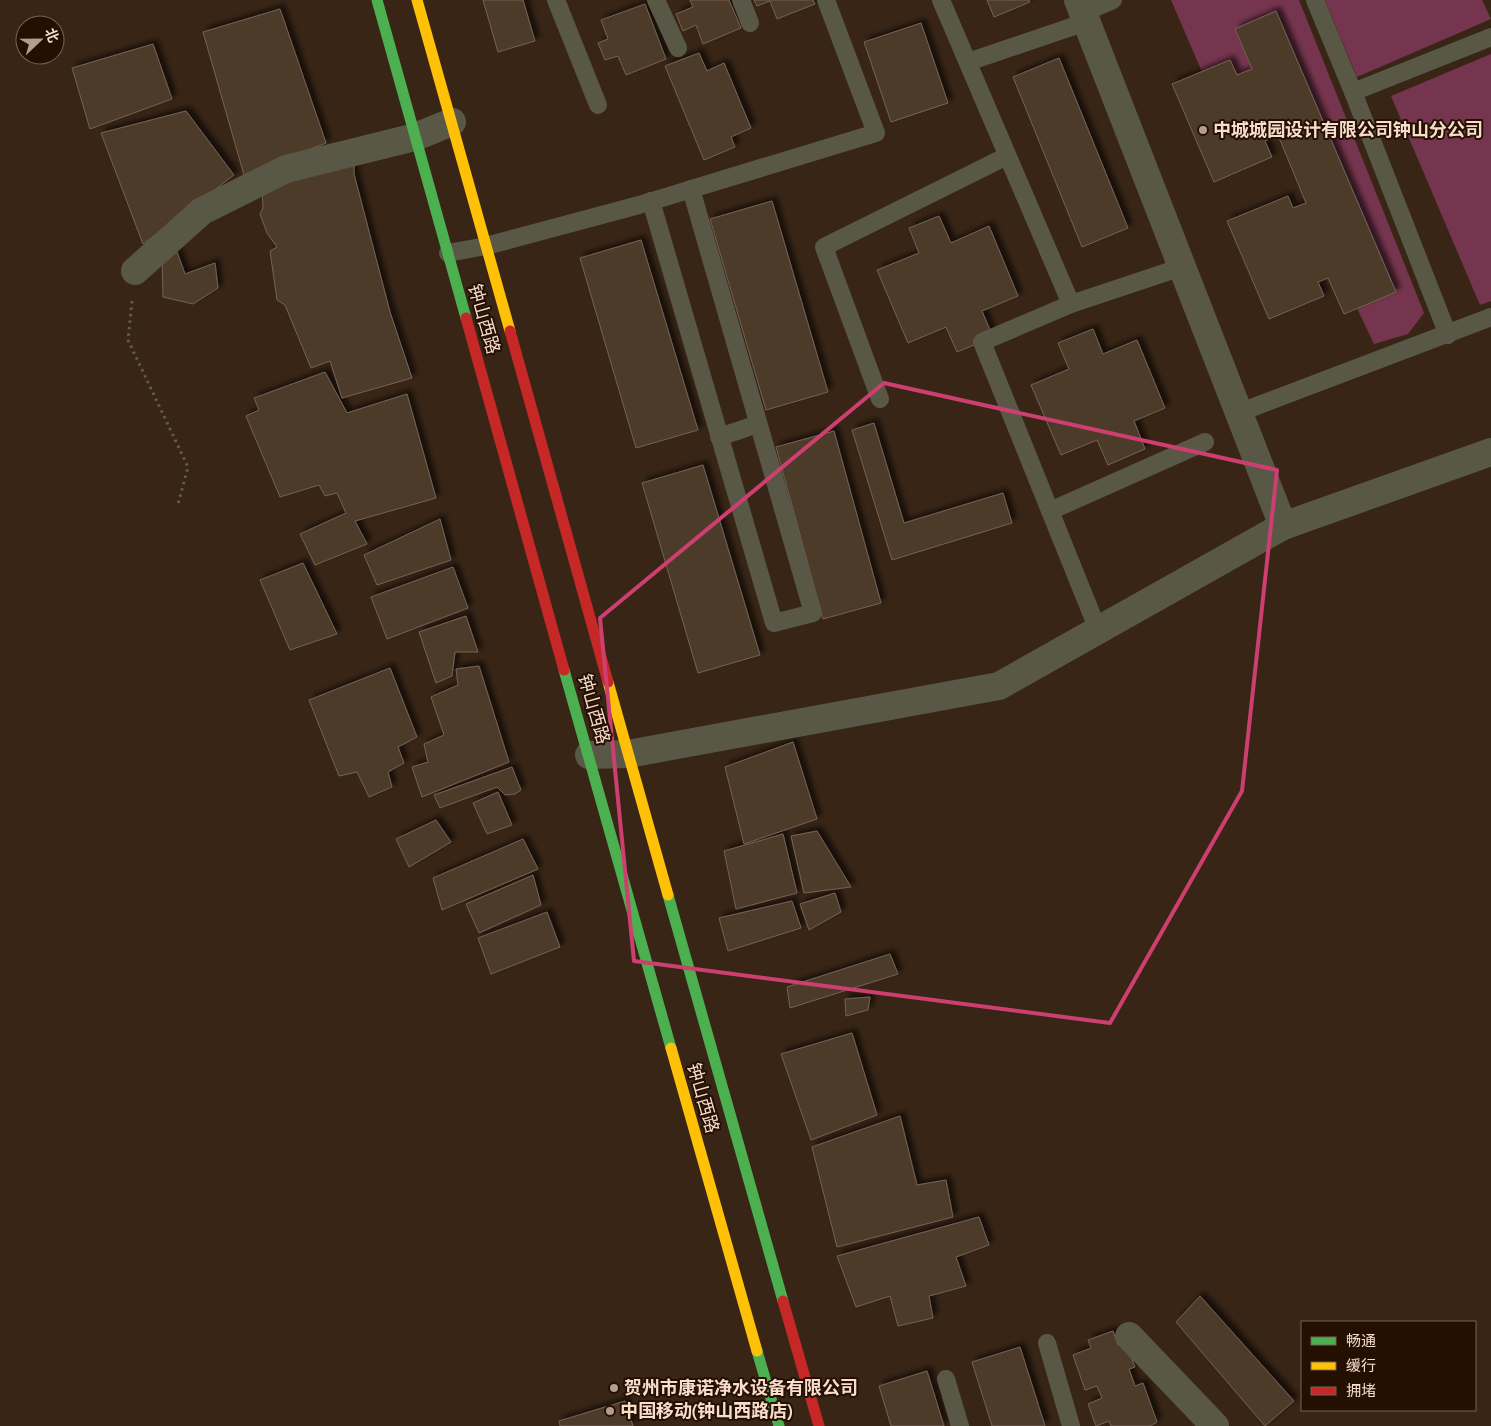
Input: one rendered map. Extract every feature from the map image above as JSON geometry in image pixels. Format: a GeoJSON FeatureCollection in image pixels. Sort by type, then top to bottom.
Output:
{"type":"FeatureCollection","features":[{"type":"Feature","properties":{"kind":"main road","name":"钟山西路"},"geometry":{"type":"LineString","coordinates":[[377,0],[650,976],[779,1426]]}},
{"type":"Feature","properties":{"kind":"main road","name":"钟山西路"},"geometry":{"type":"LineString","coordinates":[[417,0],[819,1426]]}},
{"type":"Feature","properties":{"kind":"street"},"geometry":{"type":"LineString","coordinates":[[1082,12],[1283,526]]}},
{"type":"Feature","properties":{"kind":"street"},"geometry":{"type":"LineString","coordinates":[[135,271],[202,211],[286,169],[415,137],[452,122]]}},
{"type":"Feature","properties":{"kind":"street"},"geometry":{"type":"LineString","coordinates":[[588,755],[628,754],[999,686],[1283,526],[1491,452]]}},
{"type":"Feature","properties":{"kind":"street"},"geometry":{"type":"LineString","coordinates":[[1129,1336],[1215,1426]]}},
{"type":"Feature","properties":{"kind":"lane"},"geometry":{"type":"LineString","coordinates":[[556,0],[598,105]]}},
{"type":"Feature","properties":{"kind":"lane"},"geometry":{"type":"LineString","coordinates":[[656,0],[678,48]]}},
{"type":"Feature","properties":{"kind":"lane"},"geometry":{"type":"LineString","coordinates":[[742,0],[750,23]]}},
{"type":"Feature","properties":{"kind":"lane"},"geometry":{"type":"LineString","coordinates":[[448,253],[486,246],[651,201],[876,133],[826,0]]}},
{"type":"Feature","properties":{"kind":"lane"},"geometry":{"type":"LineString","coordinates":[[942,0],[1070,304]]}},
{"type":"Feature","properties":{"kind":"lane"},"geometry":{"type":"LineString","coordinates":[[968,62],[1113,0]]}},
{"type":"Feature","properties":{"kind":"lane"},"geometry":{"type":"LineString","coordinates":[[1316,0],[1448,335]]}},
{"type":"Feature","properties":{"kind":"lane"},"geometry":{"type":"LineString","coordinates":[[1353,92],[1491,37]]}},
{"type":"Feature","properties":{"kind":"lane"},"geometry":{"type":"LineString","coordinates":[[880,399],[824,247],[1007,156]]}},
{"type":"Feature","properties":{"kind":"lane"},"geometry":{"type":"LineString","coordinates":[[651,201],[774,623],[813,613],[691,189]]}},
{"type":"Feature","properties":{"kind":"lane"},"geometry":{"type":"LineString","coordinates":[[1098,630],[982,342],[1070,304],[1182,267]]}},
{"type":"Feature","properties":{"kind":"lane"},"geometry":{"type":"LineString","coordinates":[[1238,413],[1448,335],[1491,317]]}},
{"type":"Feature","properties":{"kind":"lane"},"geometry":{"type":"LineString","coordinates":[[719,436],[758,424]]}},
{"type":"Feature","properties":{"kind":"lane"},"geometry":{"type":"LineString","coordinates":[[1050,511],[1205,442]]}},
{"type":"Feature","properties":{"kind":"lane"},"geometry":{"type":"LineString","coordinates":[[1047,1343],[1071,1426]]}},
{"type":"Feature","properties":{"kind":"lane"},"geometry":{"type":"LineString","coordinates":[[946,1380],[960,1426]]}},
{"type":"Feature","properties":{"kind":"path"},"geometry":{"type":"LineString","coordinates":[[135,271],[128,340],[188,467],[178,504]]}},
{"type":"Feature","properties":{"kind":"highlighted area"},"geometry":{"type":"Polygon","coordinates":[[[884,383],[1277,470],[1242,791],[1110,1023],[634,961],[600,618],[884,383]]]}},
{"type":"Feature","properties":{"kind":"shaded area"},"geometry":{"type":"Polygon","coordinates":[[[1171,0],[1299,0],[1424,313],[1408,334],[1374,344],[1357,308],[1396,292],[1277,12],[1235,29],[1252,69],[1237,75],[1230,60],[1202,72],[1171,0]]]}},
{"type":"Feature","properties":{"kind":"shaded area"},"geometry":{"type":"Polygon","coordinates":[[[1325,0],[1482,0],[1491,19],[1357,77],[1325,0]]]}},
{"type":"Feature","properties":{"kind":"shaded area"},"geometry":{"type":"Polygon","coordinates":[[[1491,54],[1491,301],[1480,305],[1391,96],[1491,54]]]}},
{"type":"Feature","properties":{"kind":"building"},"geometry":{"type":"Polygon","coordinates":[[[483,0],[523,0],[535,41],[498,52],[483,0]]]}},
{"type":"Feature","properties":{"kind":"building"},"geometry":{"type":"Polygon","coordinates":[[[690,0],[729,0],[741,28],[703,44],[696,25],[683,31],[676,14],[693,7],[690,0]]]}},
{"type":"Feature","properties":{"kind":"building"},"geometry":{"type":"Polygon","coordinates":[[[754,0],[813,0],[815,4],[777,19],[770,1],[757,6],[754,0]]]}},
{"type":"Feature","properties":{"kind":"building"},"geometry":{"type":"Polygon","coordinates":[[[987,0],[1029,0],[1030,2],[994,17],[987,0]]]}},
{"type":"Feature","properties":{"kind":"building"},"geometry":{"type":"Polygon","coordinates":[[[645,4],[666,59],[626,75],[618,56],[605,60],[598,43],[608,39],[601,20],[645,4]]]}},
{"type":"Feature","properties":{"kind":"building"},"geometry":{"type":"Polygon","coordinates":[[[280,9],[326,143],[244,175],[203,32],[280,9]]]}},
{"type":"Feature","properties":{"kind":"building"},"geometry":{"type":"Polygon","coordinates":[[[1276,11],[1396,292],[1344,314],[1328,278],[1318,282],[1324,296],[1269,319],[1227,221],[1288,196],[1293,208],[1306,203],[1278,135],[1265,141],[1272,157],[1214,182],[1172,84],[1230,60],[1237,75],[1252,69],[1235,29],[1276,11]]]}},
{"type":"Feature","properties":{"kind":"building"},"geometry":{"type":"Polygon","coordinates":[[[921,23],[948,103],[891,122],[864,42],[921,23]]]}},
{"type":"Feature","properties":{"kind":"building"},"geometry":{"type":"Polygon","coordinates":[[[153,44],[172,99],[90,129],[72,68],[153,44]]]}},
{"type":"Feature","properties":{"kind":"building"},"geometry":{"type":"Polygon","coordinates":[[[699,53],[707,71],[724,63],[751,128],[731,137],[735,147],[704,160],[665,66],[699,53]]]}},
{"type":"Feature","properties":{"kind":"building"},"geometry":{"type":"Polygon","coordinates":[[[1059,58],[1128,228],[1082,247],[1013,77],[1059,58]]]}},
{"type":"Feature","properties":{"kind":"building"},"geometry":{"type":"Polygon","coordinates":[[[186,111],[234,175],[143,244],[101,133],[186,111]]]}},
{"type":"Feature","properties":{"kind":"building"},"geometry":{"type":"Polygon","coordinates":[[[354,164],[354,174],[390,312],[412,378],[342,398],[330,361],[311,368],[285,305],[277,300],[270,251],[277,247],[267,233],[260,214],[263,208],[262,184],[354,164]]]}},
{"type":"Feature","properties":{"kind":"building"},"geometry":{"type":"Polygon","coordinates":[[[772,201],[828,392],[766,410],[710,219],[772,201]]]}},
{"type":"Feature","properties":{"kind":"building"},"geometry":{"type":"Polygon","coordinates":[[[939,216],[951,243],[989,226],[1018,296],[982,311],[993,337],[957,352],[946,327],[908,343],[877,270],[919,253],[909,228],[939,216]]]}},
{"type":"Feature","properties":{"kind":"building"},"geometry":{"type":"Polygon","coordinates":[[[641,240],[698,430],[636,448],[580,258],[641,240]]]}},
{"type":"Feature","properties":{"kind":"building"},"geometry":{"type":"Polygon","coordinates":[[[177,252],[185,274],[215,263],[218,288],[193,304],[163,297],[162,258],[177,252]]]}},
{"type":"Feature","properties":{"kind":"building"},"geometry":{"type":"Polygon","coordinates":[[[1093,329],[1103,354],[1137,340],[1165,408],[1134,421],[1145,449],[1108,465],[1097,440],[1061,455],[1031,385],[1069,369],[1058,343],[1093,329]]]}},
{"type":"Feature","properties":{"kind":"building"},"geometry":{"type":"Polygon","coordinates":[[[325,372],[347,413],[407,394],[436,498],[355,521],[367,544],[315,565],[300,534],[346,513],[337,493],[325,496],[319,485],[280,497],[246,416],[259,410],[254,398],[325,372]]]}},
{"type":"Feature","properties":{"kind":"building"},"geometry":{"type":"Polygon","coordinates":[[[874,423],[904,523],[1003,493],[1012,523],[892,560],[852,430],[874,423]]]}},
{"type":"Feature","properties":{"kind":"building"},"geometry":{"type":"Polygon","coordinates":[[[834,431],[881,603],[823,619],[776,447],[834,431]]]}},
{"type":"Feature","properties":{"kind":"building"},"geometry":{"type":"Polygon","coordinates":[[[703,465],[760,655],[698,673],[642,483],[703,465]]]}},
{"type":"Feature","properties":{"kind":"building"},"geometry":{"type":"Polygon","coordinates":[[[440,519],[451,560],[377,585],[364,555],[440,519]]]}},
{"type":"Feature","properties":{"kind":"building"},"geometry":{"type":"Polygon","coordinates":[[[303,563],[337,634],[290,650],[260,580],[303,563]]]}},
{"type":"Feature","properties":{"kind":"building"},"geometry":{"type":"Polygon","coordinates":[[[453,567],[468,608],[387,639],[371,597],[453,567]]]}},
{"type":"Feature","properties":{"kind":"building"},"geometry":{"type":"Polygon","coordinates":[[[466,616],[478,652],[455,652],[452,676],[436,683],[419,632],[466,616]]]}},
{"type":"Feature","properties":{"kind":"building"},"geometry":{"type":"Polygon","coordinates":[[[479,666],[509,762],[422,797],[412,767],[428,762],[424,744],[444,735],[431,697],[458,685],[456,669],[479,666]]]}},
{"type":"Feature","properties":{"kind":"building"},"geometry":{"type":"Polygon","coordinates":[[[390,668],[417,737],[398,747],[404,763],[388,772],[392,787],[369,797],[357,772],[339,776],[309,700],[390,668]]]}},
{"type":"Feature","properties":{"kind":"building"},"geometry":{"type":"Polygon","coordinates":[[[793,742],[817,819],[744,844],[725,767],[793,742]]]}},
{"type":"Feature","properties":{"kind":"building"},"geometry":{"type":"Polygon","coordinates":[[[512,767],[521,790],[515,794],[505,795],[497,787],[440,808],[434,795],[512,767]]]}},
{"type":"Feature","properties":{"kind":"building"},"geometry":{"type":"Polygon","coordinates":[[[498,792],[512,825],[487,834],[473,803],[498,792]]]}},
{"type":"Feature","properties":{"kind":"building"},"geometry":{"type":"Polygon","coordinates":[[[436,820],[451,842],[409,867],[396,839],[436,820]]]}},
{"type":"Feature","properties":{"kind":"building"},"geometry":{"type":"Polygon","coordinates":[[[817,831],[851,887],[804,893],[791,836],[817,831]]]}},
{"type":"Feature","properties":{"kind":"building"},"geometry":{"type":"Polygon","coordinates":[[[783,834],[797,893],[736,909],[724,851],[783,834]]]}},
{"type":"Feature","properties":{"kind":"building"},"geometry":{"type":"Polygon","coordinates":[[[523,839],[538,869],[442,910],[433,878],[523,839]]]}},
{"type":"Feature","properties":{"kind":"building"},"geometry":{"type":"Polygon","coordinates":[[[533,875],[541,905],[479,933],[466,904],[533,875]]]}},
{"type":"Feature","properties":{"kind":"building"},"geometry":{"type":"Polygon","coordinates":[[[835,893],[841,912],[809,930],[800,904],[835,893]]]}},
{"type":"Feature","properties":{"kind":"building"},"geometry":{"type":"Polygon","coordinates":[[[792,901],[801,928],[728,951],[719,918],[792,901]]]}},
{"type":"Feature","properties":{"kind":"building"},"geometry":{"type":"Polygon","coordinates":[[[547,912],[560,947],[491,974],[478,938],[547,912]]]}},
{"type":"Feature","properties":{"kind":"building"},"geometry":{"type":"Polygon","coordinates":[[[890,954],[898,974],[790,1008],[787,987],[890,954]]]}},
{"type":"Feature","properties":{"kind":"building"},"geometry":{"type":"Polygon","coordinates":[[[870,997],[868,1010],[846,1016],[845,999],[870,997]]]}},
{"type":"Feature","properties":{"kind":"building"},"geometry":{"type":"Polygon","coordinates":[[[852,1033],[877,1115],[811,1140],[781,1054],[852,1033]]]}},
{"type":"Feature","properties":{"kind":"building"},"geometry":{"type":"Polygon","coordinates":[[[900,1116],[917,1185],[946,1180],[953,1217],[837,1247],[812,1147],[900,1116]]]}},
{"type":"Feature","properties":{"kind":"building"},"geometry":{"type":"Polygon","coordinates":[[[979,1217],[989,1245],[956,1257],[966,1286],[929,1296],[933,1318],[898,1326],[890,1296],[856,1307],[837,1256],[979,1217]]]}},
{"type":"Feature","properties":{"kind":"building"},"geometry":{"type":"Polygon","coordinates":[[[1200,1296],[1294,1401],[1265,1426],[1176,1322],[1200,1296]]]}},
{"type":"Feature","properties":{"kind":"building"},"geometry":{"type":"Polygon","coordinates":[[[1113,1331],[1118,1345],[1125,1342],[1135,1367],[1129,1369],[1135,1386],[1143,1383],[1157,1422],[1150,1426],[1111,1426],[1109,1421],[1096,1426],[1088,1404],[1102,1398],[1097,1386],[1085,1390],[1073,1355],[1091,1348],[1088,1340],[1113,1331]]]}},
{"type":"Feature","properties":{"kind":"building"},"geometry":{"type":"Polygon","coordinates":[[[1020,1347],[1045,1426],[992,1426],[972,1362],[1020,1347]]]}},
{"type":"Feature","properties":{"kind":"building"},"geometry":{"type":"Polygon","coordinates":[[[927,1371],[944,1426],[891,1426],[879,1386],[927,1371]]]}},
{"type":"Feature","properties":{"kind":"building","name":"中国移动(钟山西路店)"},"geometry":{"type":"Polygon","coordinates":[[[625,1401],[633,1426],[560,1426],[559,1421],[625,1401]]]}},
{"type":"Feature","properties":{"kind":"traffic: fast"},"geometry":{"type":"LineString","coordinates":[[377,0],[466,318]]}},
{"type":"Feature","properties":{"kind":"traffic: fast"},"geometry":{"type":"LineString","coordinates":[[564,670],[671,1048]]}},
{"type":"Feature","properties":{"kind":"traffic: fast"},"geometry":{"type":"LineString","coordinates":[[668,895],[783,1301]]}},
{"type":"Feature","properties":{"kind":"traffic: fast"},"geometry":{"type":"LineString","coordinates":[[757,1351],[779,1426]]}},
{"type":"Feature","properties":{"kind":"traffic: slow"},"geometry":{"type":"LineString","coordinates":[[417,0],[510,331]]}},
{"type":"Feature","properties":{"kind":"traffic: slow"},"geometry":{"type":"LineString","coordinates":[[608,682],[668,895]]}},
{"type":"Feature","properties":{"kind":"traffic: slow"},"geometry":{"type":"LineString","coordinates":[[671,1048],[757,1351]]}},
{"type":"Feature","properties":{"kind":"traffic: jam"},"geometry":{"type":"LineString","coordinates":[[466,318],[564,670]]}},
{"type":"Feature","properties":{"kind":"traffic: jam"},"geometry":{"type":"LineString","coordinates":[[510,331],[608,682]]}},
{"type":"Feature","properties":{"kind":"traffic: jam"},"geometry":{"type":"LineString","coordinates":[[783,1301],[819,1426]]}},
{"type":"Feature","properties":{"kind":"place","name":"中城城园设计有限公司钟山分公司"},"geometry":{"type":"Point","coordinates":[1203,130]}},
{"type":"Feature","properties":{"kind":"place","name":"贺州市康诺净水设备有限公司"},"geometry":{"type":"Point","coordinates":[614,1388]}},
{"type":"Feature","properties":{"kind":"place","name":"中国移动(钟山西路店)"},"geometry":{"type":"Point","coordinates":[610,1411]}}]}
